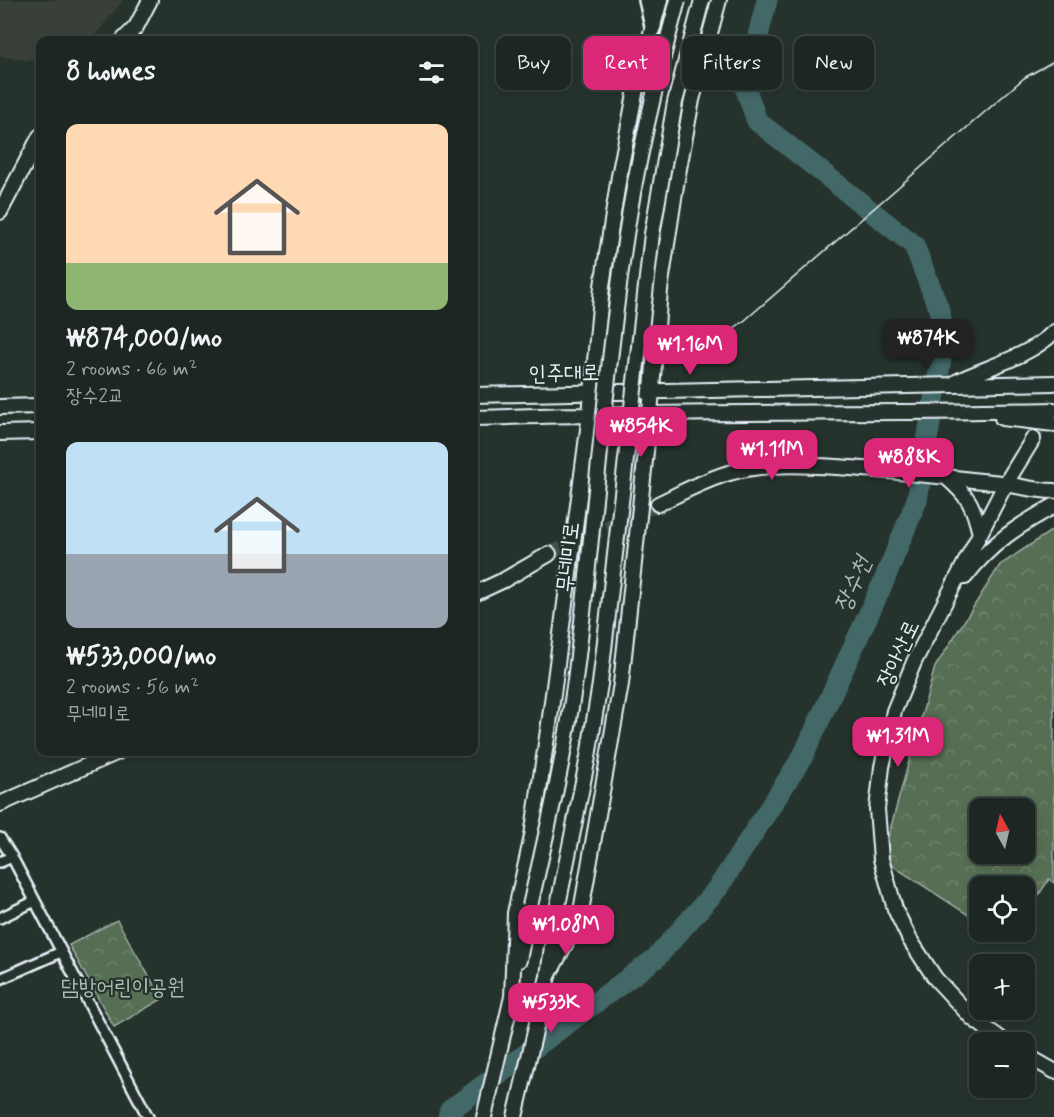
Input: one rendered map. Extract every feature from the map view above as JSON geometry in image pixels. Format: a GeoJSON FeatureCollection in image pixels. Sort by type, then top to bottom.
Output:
{"type":"FeatureCollection","features":[{"type":"Feature","properties":{"kind":"main road"},"geometry":{"type":"LineString","coordinates":[[127,36],[136,27],[150,0]]}},
{"type":"Feature","properties":{"kind":"main road"},"geometry":{"type":"LineString","coordinates":[[647,0],[653,26]]}},
{"type":"Feature","properties":{"kind":"main road"},"geometry":{"type":"LineString","coordinates":[[512,997],[514,913],[532,836],[550,717],[590,414],[602,286],[619,176],[636,89],[660,0]]}},
{"type":"Feature","properties":{"kind":"main road","name":"무네미로"},"geometry":{"type":"LineString","coordinates":[[485,1113],[564,752],[575,681],[613,333],[627,232],[652,96],[678,0]]}},
{"type":"Feature","properties":{"kind":"main road","name":"무네미로"},"geometry":{"type":"LineString","coordinates":[[515,1117],[548,976],[557,910],[588,757],[600,684],[652,234],[675,102],[702,0]]}},
{"type":"Feature","properties":{"kind":"main road"},"geometry":{"type":"LineString","coordinates":[[548,976],[580,917],[621,684],[650,414],[660,290],[692,100],[719,0]]}},
{"type":"Feature","properties":{"kind":"main road"},"geometry":{"type":"LineString","coordinates":[[0,213],[36,144]]}},
{"type":"Feature","properties":{"kind":"main road"},"geometry":{"type":"LineString","coordinates":[[952,385],[982,369],[1024,354],[1054,332]]}},
{"type":"Feature","properties":{"kind":"main road"},"geometry":{"type":"LineString","coordinates":[[952,385],[1054,383]]}},
{"type":"Feature","properties":{"kind":"main road","name":"인주대로"},"geometry":{"type":"LineString","coordinates":[[478,395],[952,385]]}},
{"type":"Feature","properties":{"kind":"main road"},"geometry":{"type":"LineString","coordinates":[[0,407],[36,406]]}},
{"type":"Feature","properties":{"kind":"main road"},"geometry":{"type":"LineString","coordinates":[[949,412],[1054,410]]}},
{"type":"Feature","properties":{"kind":"main road"},"geometry":{"type":"LineString","coordinates":[[949,412],[1054,424]]}},
{"type":"Feature","properties":{"kind":"main road","name":"인주대로"},"geometry":{"type":"LineString","coordinates":[[478,417],[949,412]]}},
{"type":"Feature","properties":{"kind":"main road"},"geometry":{"type":"LineString","coordinates":[[0,433],[36,432]]}},
{"type":"Feature","properties":{"kind":"main road","name":"장아산로"},"geometry":{"type":"LineString","coordinates":[[991,1032],[972,1018],[934,978],[910,940],[895,909],[882,859],[877,809],[882,767],[894,711],[914,662],[1006,483],[1032,439]]}},
{"type":"Feature","properties":{"kind":"main road"},"geometry":{"type":"LineString","coordinates":[[658,504],[728,473],[768,465],[802,464],[886,470],[1006,483],[1038,490],[1054,490]]}},
{"type":"Feature","properties":{"kind":"main road"},"geometry":{"type":"LineString","coordinates":[[941,476],[967,496],[980,534]]}},
{"type":"Feature","properties":{"kind":"main road"},"geometry":{"type":"LineString","coordinates":[[941,610],[981,556],[1020,525],[1054,506]]}},
{"type":"Feature","properties":{"kind":"main road"},"geometry":{"type":"LineString","coordinates":[[478,592],[549,554]]}},
{"type":"Feature","properties":{"kind":"main road"},"geometry":{"type":"LineString","coordinates":[[0,804],[109,756]]}},
{"type":"Feature","properties":{"kind":"main road"},"geometry":{"type":"LineString","coordinates":[[1035,1060],[1054,1071]]}},
{"type":"Feature","properties":{"kind":"street"},"geometry":{"type":"LineString","coordinates":[[0,838],[148,1117]]}},
{"type":"Feature","properties":{"kind":"street"},"geometry":{"type":"LineString","coordinates":[[0,862],[12,857]]}},
{"type":"Feature","properties":{"kind":"street"},"geometry":{"type":"LineString","coordinates":[[0,918],[35,901]]}},
{"type":"Feature","properties":{"kind":"street"},"geometry":{"type":"LineString","coordinates":[[0,979],[62,952]]}},
{"type":"Feature","properties":{"kind":"shaded area"},"geometry":{"type":"Polygon","coordinates":[[[0,0],[123,0],[94,36],[36,36],[36,61],[0,56],[0,0]]]}},
{"type":"Feature","properties":{"kind":"green space"},"geometry":{"type":"Polygon","coordinates":[[[1054,529],[1054,883],[1049,879],[1035,901],[1035,876],[969,876],[969,916],[882,859],[935,667],[1000,565],[1054,529]]]}},
{"type":"Feature","properties":{"kind":"green space","name":"담방어린이공원"},"geometry":{"type":"Polygon","coordinates":[[[117,920],[162,999],[114,1027],[69,945],[117,920]]]}},
{"type":"Feature","properties":{"kind":"waterway","name":"장수천"},"geometry":{"type":"LineString","coordinates":[[448,1117],[450,1110],[656,958],[718,888],[803,756],[883,583],[917,500],[944,341],[940,312],[914,245],[757,121],[745,87],[767,0]]}},
{"type":"Feature","properties":{"kind":"tunnel"},"geometry":{"type":"LineString","coordinates":[[1033,439],[1054,401]]}},
{"type":"Feature","properties":{"kind":"tunnel"},"geometry":{"type":"LineString","coordinates":[[549,554],[658,504]]}},
{"type":"Feature","properties":{"kind":"tram line"},"geometry":{"type":"LineString","coordinates":[[701,351],[744,321],[1024,78],[1054,61]]}}]}
